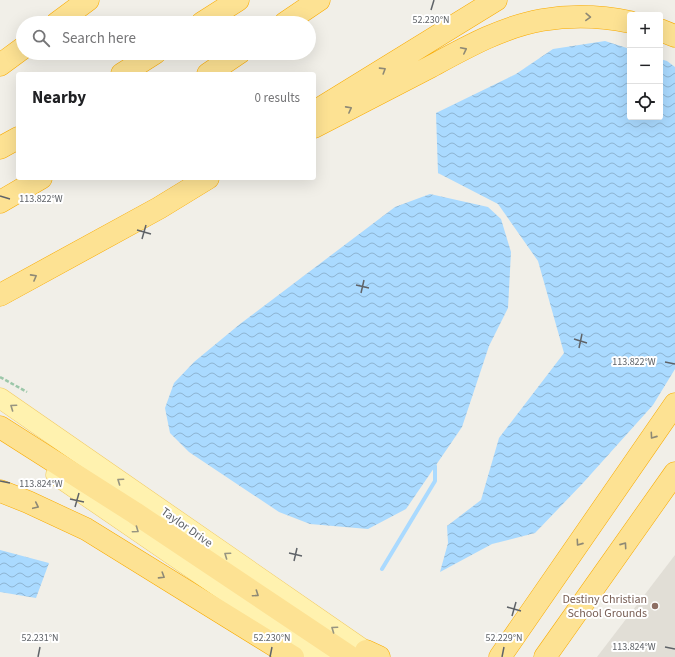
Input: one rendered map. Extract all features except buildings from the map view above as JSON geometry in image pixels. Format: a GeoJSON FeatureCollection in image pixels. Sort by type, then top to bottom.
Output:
{"type":"FeatureCollection","features":[{"type":"Feature","properties":{"kind":"highway"},"geometry":{"type":"LineString","coordinates":[[66,16],[88,0]]}},
{"type":"Feature","properties":{"kind":"highway"},"geometry":{"type":"LineString","coordinates":[[213,16],[238,0]]}},
{"type":"Feature","properties":{"kind":"highway"},"geometry":{"type":"LineString","coordinates":[[295,16],[319,0]]}},
{"type":"Feature","properties":{"kind":"highway"},"geometry":{"type":"LineString","coordinates":[[316,111],[496,0]]}},
{"type":"Feature","properties":{"kind":"highway"},"geometry":{"type":"LineString","coordinates":[[316,126],[470,46],[511,29],[541,21],[573,17],[610,18],[627,21]]}},
{"type":"Feature","properties":{"kind":"highway"},"geometry":{"type":"LineString","coordinates":[[663,31],[675,36]]}},
{"type":"Feature","properties":{"kind":"highway"},"geometry":{"type":"LineString","coordinates":[[0,65],[16,53]]}},
{"type":"Feature","properties":{"kind":"highway"},"geometry":{"type":"LineString","coordinates":[[125,72],[144,60]]}},
{"type":"Feature","properties":{"kind":"highway"},"geometry":{"type":"LineString","coordinates":[[211,72],[229,60]]}},
{"type":"Feature","properties":{"kind":"highway"},"geometry":{"type":"LineString","coordinates":[[0,148],[16,139]]}},
{"type":"Feature","properties":{"kind":"highway"},"geometry":{"type":"LineString","coordinates":[[0,202],[38,180]]}},
{"type":"Feature","properties":{"kind":"highway"},"geometry":{"type":"LineString","coordinates":[[159,208],[205,180]]}},
{"type":"Feature","properties":{"kind":"highway"},"geometry":{"type":"LineString","coordinates":[[0,295],[213,180]]}},
{"type":"Feature","properties":{"kind":"highway"},"geometry":{"type":"LineString","coordinates":[[500,657],[675,404]]}},
{"type":"Feature","properties":{"kind":"highway"},"geometry":{"type":"LineString","coordinates":[[0,427],[135,513],[367,656]]}},
{"type":"Feature","properties":{"kind":"highway"},"geometry":{"type":"LineString","coordinates":[[545,657],[675,473]]}},
{"type":"Feature","properties":{"kind":"highway"},"geometry":{"type":"LineString","coordinates":[[0,491],[28,502],[86,529],[293,657]]}},
{"type":"Feature","properties":{"kind":"main road","name":"Taylor Drive"},"geometry":{"type":"LineString","coordinates":[[0,398],[367,656]]}},
{"type":"Feature","properties":{"kind":"main road"},"geometry":{"type":"LineString","coordinates":[[0,436],[321,657]]}},
{"type":"Feature","properties":{"kind":"path"},"geometry":{"type":"LineString","coordinates":[[0,377],[27,392]]}},
{"type":"Feature","properties":{"kind":"shaded area","name":"Destiny Christian School Grounds"},"geometry":{"type":"Polygon","coordinates":[[[675,555],[675,657],[597,657],[675,555]]]}},
{"type":"Feature","properties":{"kind":"water"},"geometry":{"type":"Polygon","coordinates":[[[605,41],[627,48],[627,120],[663,120],[663,60],[675,67],[675,369],[653,405],[583,483],[535,533],[492,544],[440,572],[448,543],[447,526],[481,500],[499,438],[564,353],[538,261],[498,204],[438,173],[436,113],[516,74],[553,49],[605,41]]]}},
{"type":"Feature","properties":{"kind":"water"},"geometry":{"type":"Polygon","coordinates":[[[430,194],[488,207],[501,219],[511,252],[508,308],[489,346],[462,427],[406,509],[368,529],[310,524],[279,512],[189,452],[170,433],[165,408],[174,383],[194,362],[240,324],[395,207],[430,194]]]}},
{"type":"Feature","properties":{"kind":"water"},"geometry":{"type":"Polygon","coordinates":[[[0,550],[49,563],[36,598],[0,592],[0,550]]]}},
{"type":"Feature","properties":{"kind":"waterway"},"geometry":{"type":"LineString","coordinates":[[382,569],[435,481],[435,466]]}},
{"type":"Feature","properties":{"kind":"place","name":"Destiny Christian School Grounds"},"geometry":{"type":"Point","coordinates":[655,606]}}]}
